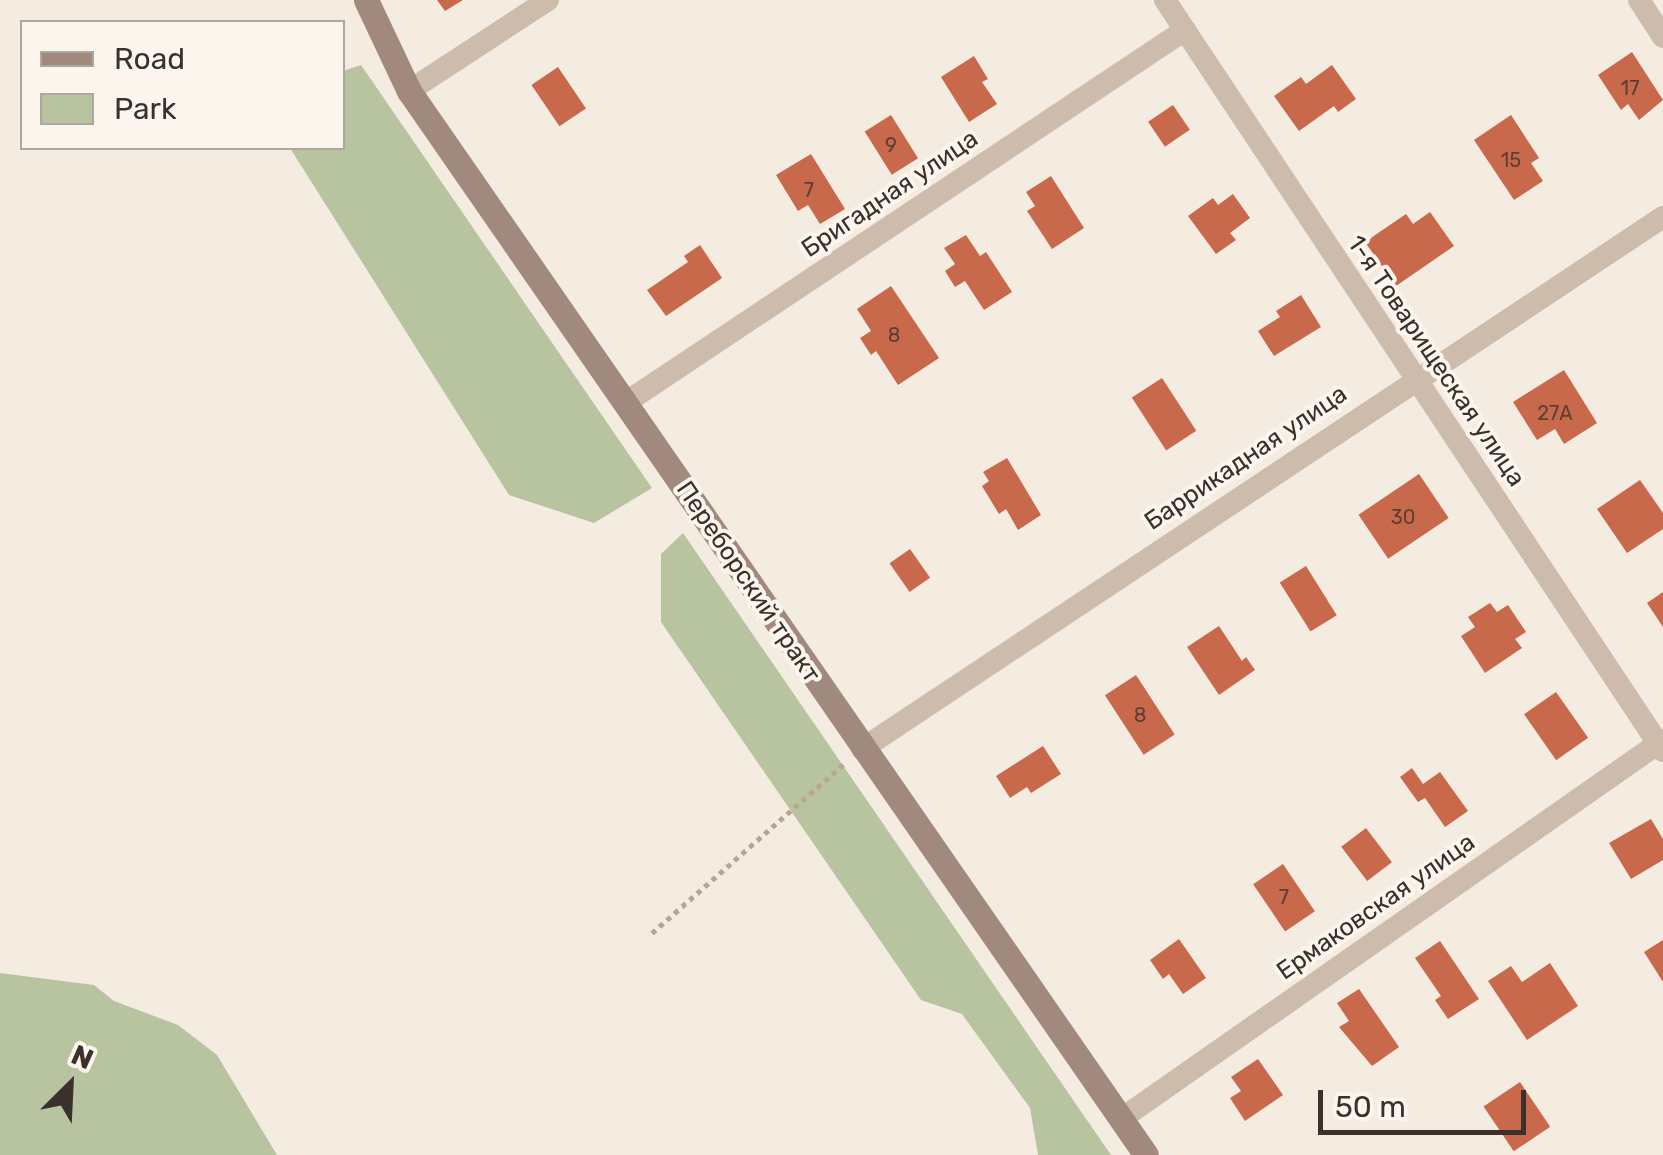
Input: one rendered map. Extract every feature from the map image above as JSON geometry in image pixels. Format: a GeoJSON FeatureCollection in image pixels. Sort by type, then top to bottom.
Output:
{"type":"FeatureCollection","features":[{"type":"Feature","properties":{"kind":"main road","name":"Переборский тракт"},"geometry":{"type":"LineString","coordinates":[[366,0],[410,91],[1146,1155]]}},
{"type":"Feature","properties":{"kind":"street"},"geometry":{"type":"LineString","coordinates":[[410,91],[548,0]]}},
{"type":"Feature","properties":{"kind":"street","name":"1-я Товарищеская улица"},"geometry":{"type":"LineString","coordinates":[[1165,0],[1661,745]]}},
{"type":"Feature","properties":{"kind":"street"},"geometry":{"type":"LineString","coordinates":[[1638,0],[1663,37]]}},
{"type":"Feature","properties":{"kind":"street","name":"Бригадная улица"},"geometry":{"type":"LineString","coordinates":[[625,403],[1185,30]]}},
{"type":"Feature","properties":{"kind":"street","name":"Баррикадная улица"},"geometry":{"type":"LineString","coordinates":[[862,749],[1414,378],[1663,217]]}},
{"type":"Feature","properties":{"kind":"street","name":"Ермаковская улица"},"geometry":{"type":"LineString","coordinates":[[1121,1119],[1661,745]]}},
{"type":"Feature","properties":{"kind":"path"},"geometry":{"type":"LineString","coordinates":[[652,933],[862,749]]}},
{"type":"Feature","properties":{"kind":"green space"},"geometry":{"type":"Polygon","coordinates":[[[361,65],[652,488],[594,523],[509,495],[291,150],[345,150],[345,70],[361,65]]]}},
{"type":"Feature","properties":{"kind":"green space"},"geometry":{"type":"Polygon","coordinates":[[[683,533],[1111,1155],[1038,1155],[1030,1108],[962,1014],[921,1000],[661,622],[661,554],[683,533]]]}},
{"type":"Feature","properties":{"kind":"green space"},"geometry":{"type":"Polygon","coordinates":[[[0,973],[94,985],[114,1001],[178,1025],[217,1055],[277,1155],[0,1155],[0,973]]]}},
{"type":"Feature","properties":{"kind":"building"},"geometry":{"type":"Polygon","coordinates":[[[437,0],[463,0],[445,11],[437,0]]]}},
{"type":"Feature","properties":{"kind":"building"},"geometry":{"type":"Polygon","coordinates":[[[1632,52],[1663,100],[1639,120],[1628,104],[1621,110],[1598,75],[1632,52]]]}},
{"type":"Feature","properties":{"kind":"building"},"geometry":{"type":"Polygon","coordinates":[[[974,56],[988,79],[982,82],[997,104],[969,122],[941,77],[974,56]]]}},
{"type":"Feature","properties":{"kind":"building"},"geometry":{"type":"Polygon","coordinates":[[[1332,65],[1356,99],[1338,112],[1334,106],[1299,131],[1274,96],[1301,77],[1306,84],[1332,65]]]}},
{"type":"Feature","properties":{"kind":"building"},"geometry":{"type":"Polygon","coordinates":[[[558,67],[586,108],[559,126],[531,85],[558,67]]]}},
{"type":"Feature","properties":{"kind":"building"},"geometry":{"type":"Polygon","coordinates":[[[1173,105],[1190,130],[1165,147],[1148,122],[1173,105]]]}},
{"type":"Feature","properties":{"kind":"building"},"geometry":{"type":"Polygon","coordinates":[[[891,115],[918,158],[892,175],[865,131],[891,115]]]}},
{"type":"Feature","properties":{"kind":"building"},"geometry":{"type":"Polygon","coordinates":[[[1511,115],[1539,158],[1531,163],[1543,181],[1514,200],[1474,140],[1511,115]]]}},
{"type":"Feature","properties":{"kind":"building"},"geometry":{"type":"Polygon","coordinates":[[[811,154],[845,209],[820,224],[808,205],[798,211],[776,175],[811,154]]]}},
{"type":"Feature","properties":{"kind":"building"},"geometry":{"type":"Polygon","coordinates":[[[1051,176],[1084,228],[1052,249],[1027,211],[1035,206],[1026,192],[1051,176]]]}},
{"type":"Feature","properties":{"kind":"building"},"geometry":{"type":"Polygon","coordinates":[[[1233,194],[1250,218],[1230,233],[1236,240],[1216,254],[1188,216],[1213,198],[1218,205],[1233,194]]]}},
{"type":"Feature","properties":{"kind":"building"},"geometry":{"type":"Polygon","coordinates":[[[1430,212],[1454,246],[1396,286],[1365,242],[1406,214],[1413,224],[1430,212]]]}},
{"type":"Feature","properties":{"kind":"building"},"geometry":{"type":"Polygon","coordinates":[[[966,235],[980,256],[986,252],[1012,292],[984,310],[965,281],[955,287],[945,271],[955,264],[944,248],[966,235]]]}},
{"type":"Feature","properties":{"kind":"building"},"geometry":{"type":"Polygon","coordinates":[[[700,245],[722,278],[666,316],[647,290],[688,262],[684,256],[700,245]]]}},
{"type":"Feature","properties":{"kind":"building"},"geometry":{"type":"Polygon","coordinates":[[[891,286],[939,358],[898,385],[876,351],[871,355],[860,338],[871,331],[857,309],[891,286]]]}},
{"type":"Feature","properties":{"kind":"building"},"geometry":{"type":"Polygon","coordinates":[[[1301,295],[1321,327],[1274,356],[1258,331],[1280,317],[1276,311],[1301,295]]]}},
{"type":"Feature","properties":{"kind":"building"},"geometry":{"type":"Polygon","coordinates":[[[1564,370],[1597,423],[1564,444],[1555,429],[1537,440],[1513,402],[1564,370]]]}},
{"type":"Feature","properties":{"kind":"building"},"geometry":{"type":"Polygon","coordinates":[[[1162,378],[1196,431],[1166,450],[1132,398],[1162,378]]]}},
{"type":"Feature","properties":{"kind":"building"},"geometry":{"type":"Polygon","coordinates":[[[1007,458],[1041,515],[1018,530],[1006,509],[999,514],[982,486],[989,481],[983,472],[1007,458]]]}},
{"type":"Feature","properties":{"kind":"building"},"geometry":{"type":"Polygon","coordinates":[[[1419,474],[1449,518],[1388,559],[1358,515],[1419,474]]]}},
{"type":"Feature","properties":{"kind":"building"},"geometry":{"type":"Polygon","coordinates":[[[1640,480],[1663,513],[1663,529],[1627,553],[1597,509],[1640,480]]]}},
{"type":"Feature","properties":{"kind":"building"},"geometry":{"type":"Polygon","coordinates":[[[910,549],[930,578],[910,592],[890,563],[910,549]]]}},
{"type":"Feature","properties":{"kind":"building"},"geometry":{"type":"Polygon","coordinates":[[[1306,566],[1337,615],[1310,632],[1280,582],[1306,566]]]}},
{"type":"Feature","properties":{"kind":"building"},"geometry":{"type":"Polygon","coordinates":[[[1663,592],[1663,627],[1647,603],[1663,592]]]}},
{"type":"Feature","properties":{"kind":"building"},"geometry":{"type":"Polygon","coordinates":[[[1490,603],[1497,612],[1508,605],[1526,632],[1515,639],[1522,648],[1485,673],[1461,636],[1475,627],[1468,617],[1490,603]]]}},
{"type":"Feature","properties":{"kind":"building"},"geometry":{"type":"Polygon","coordinates":[[[1219,626],[1242,661],[1246,657],[1255,670],[1219,695],[1187,647],[1219,626]]]}},
{"type":"Feature","properties":{"kind":"building"},"geometry":{"type":"Polygon","coordinates":[[[1136,675],[1175,735],[1144,755],[1105,695],[1136,675]]]}},
{"type":"Feature","properties":{"kind":"building"},"geometry":{"type":"Polygon","coordinates":[[[1556,692],[1588,738],[1556,760],[1524,714],[1556,692]]]}},
{"type":"Feature","properties":{"kind":"building"},"geometry":{"type":"Polygon","coordinates":[[[1043,746],[1061,774],[1031,793],[1027,787],[1010,798],[996,776],[1043,746]]]}},
{"type":"Feature","properties":{"kind":"building"},"geometry":{"type":"Polygon","coordinates":[[[1412,768],[1423,784],[1440,772],[1468,811],[1445,827],[1425,798],[1418,802],[1400,777],[1412,768]]]}},
{"type":"Feature","properties":{"kind":"building"},"geometry":{"type":"Polygon","coordinates":[[[1651,819],[1663,839],[1663,860],[1631,879],[1609,843],[1651,819]]]}},
{"type":"Feature","properties":{"kind":"building"},"geometry":{"type":"Polygon","coordinates":[[[1366,828],[1392,862],[1367,881],[1341,847],[1366,828]]]}},
{"type":"Feature","properties":{"kind":"building"},"geometry":{"type":"Polygon","coordinates":[[[1283,864],[1315,911],[1285,931],[1253,884],[1283,864]]]}},
{"type":"Feature","properties":{"kind":"building"},"geometry":{"type":"Polygon","coordinates":[[[1179,939],[1206,978],[1183,994],[1169,974],[1163,979],[1150,960],[1179,939]]]}},
{"type":"Feature","properties":{"kind":"building"},"geometry":{"type":"Polygon","coordinates":[[[1663,940],[1663,982],[1644,952],[1663,940]]]}},
{"type":"Feature","properties":{"kind":"building"},"geometry":{"type":"Polygon","coordinates":[[[1440,941],[1479,999],[1448,1019],[1435,1000],[1441,996],[1415,958],[1440,941]]]}},
{"type":"Feature","properties":{"kind":"building"},"geometry":{"type":"Polygon","coordinates":[[[1550,963],[1578,1006],[1527,1040],[1488,981],[1511,966],[1522,982],[1550,963]]]}},
{"type":"Feature","properties":{"kind":"building"},"geometry":{"type":"Polygon","coordinates":[[[1359,989],[1399,1047],[1372,1066],[1339,1027],[1349,1021],[1337,1003],[1359,989]]]}},
{"type":"Feature","properties":{"kind":"building"},"geometry":{"type":"Polygon","coordinates":[[[1258,1059],[1283,1095],[1245,1121],[1230,1098],[1241,1091],[1231,1077],[1258,1059]]]}},
{"type":"Feature","properties":{"kind":"building"},"geometry":{"type":"Polygon","coordinates":[[[1520,1082],[1550,1127],[1514,1151],[1484,1107],[1520,1082]]]}}]}
